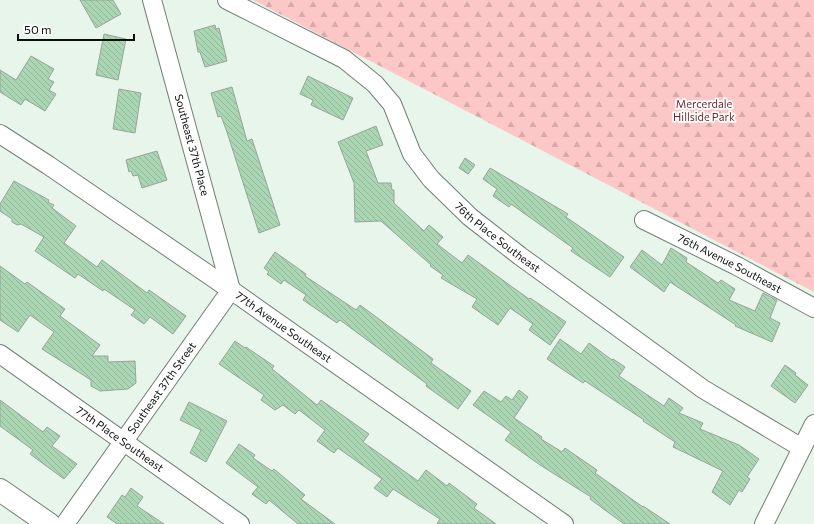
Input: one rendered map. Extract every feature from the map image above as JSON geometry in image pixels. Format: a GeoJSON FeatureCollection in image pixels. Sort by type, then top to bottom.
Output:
{"type":"FeatureCollection","features":[{"type":"Feature","properties":{"kind":"street","name":"Southeast 37th Place"},"geometry":{"type":"LineString","coordinates":[[152,0],[231,290]]}},
{"type":"Feature","properties":{"kind":"street","name":"76th Place Southeast"},"geometry":{"type":"LineString","coordinates":[[226,0],[344,59],[375,84],[392,104],[412,154],[431,179],[470,217],[520,256],[703,389],[802,448]]}},
{"type":"Feature","properties":{"kind":"street","name":"77th Avenue Southeast"},"geometry":{"type":"LineString","coordinates":[[0,134],[48,164],[231,290],[564,524]]}},
{"type":"Feature","properties":{"kind":"street","name":"76th Avenue Southeast"},"geometry":{"type":"LineString","coordinates":[[644,220],[737,266],[814,308]]}},
{"type":"Feature","properties":{"kind":"street","name":"Southeast 37th Street"},"geometry":{"type":"LineString","coordinates":[[65,524],[124,443],[231,290]]}},
{"type":"Feature","properties":{"kind":"street","name":"77th Place Southeast"},"geometry":{"type":"LineString","coordinates":[[0,354],[240,524]]}},
{"type":"Feature","properties":{"kind":"street"},"geometry":{"type":"LineString","coordinates":[[764,524],[814,424]]}},
{"type":"Feature","properties":{"kind":"street"},"geometry":{"type":"LineString","coordinates":[[0,490],[49,524]]}},
{"type":"Feature","properties":{"kind":"green space","name":"Mercerdale Hillside Park"},"geometry":{"type":"Polygon","coordinates":[[[253,0],[814,0],[814,292],[253,0]]]}},
{"type":"Feature","properties":{"kind":"building"},"geometry":{"type":"Polygon","coordinates":[[[80,0],[113,0],[121,14],[96,28],[80,0]]]}},
{"type":"Feature","properties":{"kind":"building"},"geometry":{"type":"Polygon","coordinates":[[[215,25],[216,29],[219,28],[227,61],[205,67],[200,52],[198,52],[194,31],[215,25]]]}},
{"type":"Feature","properties":{"kind":"building"},"geometry":{"type":"Polygon","coordinates":[[[104,34],[126,39],[118,80],[96,75],[104,34]]]}},
{"type":"Feature","properties":{"kind":"building"},"geometry":{"type":"Polygon","coordinates":[[[31,56],[54,69],[48,79],[54,82],[49,90],[56,94],[45,111],[25,99],[21,105],[0,92],[0,70],[16,80],[31,56]]]}},
{"type":"Feature","properties":{"kind":"building"},"geometry":{"type":"Polygon","coordinates":[[[308,76],[353,98],[343,120],[311,105],[313,100],[300,94],[308,76]]]}},
{"type":"Feature","properties":{"kind":"building"},"geometry":{"type":"Polygon","coordinates":[[[232,87],[247,141],[252,139],[280,225],[259,233],[227,132],[221,116],[218,117],[211,93],[232,87]]]}},
{"type":"Feature","properties":{"kind":"building"},"geometry":{"type":"Polygon","coordinates":[[[119,89],[141,93],[135,133],[113,129],[119,89]]]}},
{"type":"Feature","properties":{"kind":"building"},"geometry":{"type":"Polygon","coordinates":[[[376,126],[383,145],[366,151],[378,183],[391,183],[392,190],[394,190],[394,203],[424,231],[429,225],[443,237],[437,244],[462,263],[468,255],[529,299],[530,298],[566,322],[550,345],[529,330],[533,324],[510,308],[498,325],[472,307],[477,299],[441,278],[443,275],[430,266],[431,265],[381,221],[355,222],[354,183],[338,142],[376,126]]]}},
{"type":"Feature","properties":{"kind":"building"},"geometry":{"type":"Polygon","coordinates":[[[157,151],[167,180],[142,188],[138,175],[133,176],[131,171],[129,172],[126,160],[157,151]]]}},
{"type":"Feature","properties":{"kind":"building"},"geometry":{"type":"Polygon","coordinates":[[[465,158],[475,165],[468,174],[459,168],[465,158]]]}},
{"type":"Feature","properties":{"kind":"building"},"geometry":{"type":"Polygon","coordinates":[[[490,168],[568,214],[566,217],[624,257],[610,277],[571,251],[573,248],[511,204],[509,207],[493,196],[497,189],[483,179],[490,168]]]}},
{"type":"Feature","properties":{"kind":"building"},"geometry":{"type":"Polygon","coordinates":[[[14,181],[49,200],[48,202],[54,205],[52,208],[76,226],[64,243],[97,267],[102,260],[147,293],[149,290],[186,316],[173,334],[150,317],[144,324],[131,315],[135,310],[104,289],[103,291],[78,274],[75,278],[35,251],[44,237],[21,224],[17,225],[12,222],[12,219],[0,211],[0,204],[14,181]]]}},
{"type":"Feature","properties":{"kind":"building"},"geometry":{"type":"Polygon","coordinates":[[[671,248],[687,258],[686,262],[718,283],[721,280],[735,289],[729,300],[755,311],[763,293],[777,300],[770,318],[780,323],[772,342],[735,326],[736,325],[670,282],[664,292],[630,267],[642,250],[662,265],[671,248]]]}},
{"type":"Feature","properties":{"kind":"building"},"geometry":{"type":"Polygon","coordinates":[[[275,252],[306,274],[305,276],[356,310],[360,305],[433,359],[431,363],[471,391],[458,409],[426,386],[427,384],[340,320],[337,323],[303,300],[306,295],[284,280],[281,284],[267,274],[269,272],[264,268],[275,252]]]}},
{"type":"Feature","properties":{"kind":"building"},"geometry":{"type":"Polygon","coordinates":[[[0,266],[25,284],[27,282],[65,309],[60,316],[100,345],[92,356],[108,356],[108,362],[135,361],[136,383],[128,389],[100,391],[91,386],[91,380],[42,349],[54,332],[30,315],[18,332],[0,320],[0,266]]]}},
{"type":"Feature","properties":{"kind":"building"},"geometry":{"type":"Polygon","coordinates":[[[560,339],[581,354],[589,343],[612,360],[613,359],[625,367],[619,376],[664,406],[669,398],[683,408],[679,413],[703,423],[700,429],[739,445],[759,459],[747,477],[750,479],[742,492],[739,490],[730,505],[712,492],[723,471],[673,447],[675,442],[643,421],[644,420],[585,381],[583,383],[547,359],[560,339]]]}},
{"type":"Feature","properties":{"kind":"building"},"geometry":{"type":"Polygon","coordinates":[[[235,341],[274,366],[272,369],[317,405],[321,400],[369,434],[363,442],[418,481],[426,470],[447,486],[449,483],[477,504],[474,508],[496,524],[437,524],[440,519],[393,489],[387,497],[374,488],[382,479],[338,448],[334,453],[317,441],[325,430],[299,410],[295,414],[283,405],[275,410],[261,400],[264,395],[219,364],[235,341]]]}},
{"type":"Feature","properties":{"kind":"building"},"geometry":{"type":"Polygon","coordinates":[[[785,365],[808,385],[795,403],[771,386],[785,365]]]}},
{"type":"Feature","properties":{"kind":"building"},"geometry":{"type":"Polygon","coordinates":[[[519,390],[528,397],[514,418],[542,437],[541,439],[562,452],[565,448],[597,470],[595,473],[670,524],[624,524],[590,499],[591,497],[540,465],[505,440],[511,432],[473,405],[484,391],[501,402],[506,396],[512,400],[519,390]]]}},
{"type":"Feature","properties":{"kind":"building"},"geometry":{"type":"Polygon","coordinates":[[[0,400],[43,432],[47,427],[60,436],[52,446],[77,464],[64,479],[30,454],[33,450],[0,426],[0,400]]]}},
{"type":"Feature","properties":{"kind":"building"},"geometry":{"type":"Polygon","coordinates":[[[189,402],[227,421],[206,462],[190,453],[201,430],[180,420],[189,402]]]}},
{"type":"Feature","properties":{"kind":"building"},"geometry":{"type":"Polygon","coordinates":[[[239,444],[255,455],[253,458],[272,471],[274,469],[305,495],[301,499],[335,524],[298,524],[269,500],[266,504],[252,494],[258,487],[226,463],[239,444]]]}},
{"type":"Feature","properties":{"kind":"building"},"geometry":{"type":"Polygon","coordinates":[[[131,488],[143,497],[137,506],[164,524],[117,524],[107,517],[122,495],[125,497],[131,488]]]}}]}
